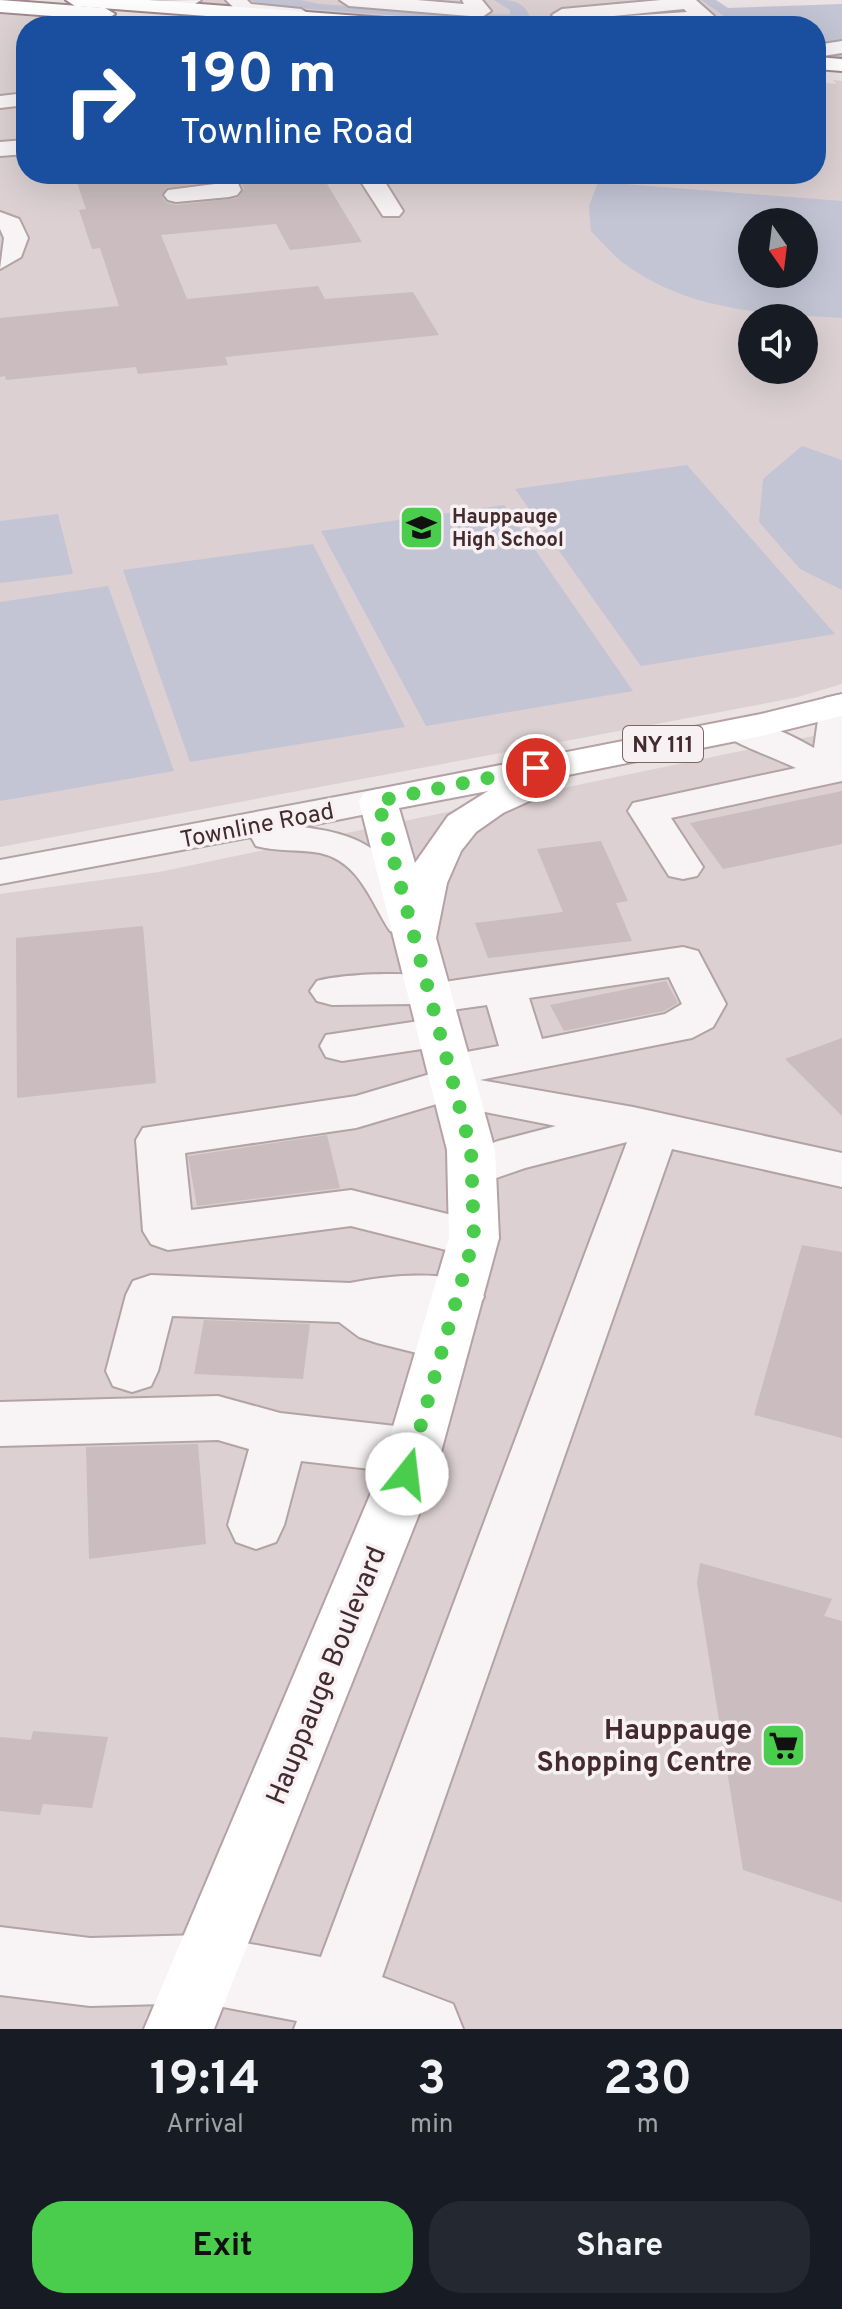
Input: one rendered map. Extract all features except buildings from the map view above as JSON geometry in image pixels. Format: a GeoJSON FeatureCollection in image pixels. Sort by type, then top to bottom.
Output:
{"type":"FeatureCollection","features":[{"type":"Feature","properties":{"kind":"main road"},"geometry":{"type":"LineString","coordinates":[[75,0],[289,16]]}},
{"type":"Feature","properties":{"kind":"main road"},"geometry":{"type":"LineString","coordinates":[[0,6],[127,16]]}},
{"type":"Feature","properties":{"kind":"main road","name":"Townline Road"},"geometry":{"type":"LineString","coordinates":[[378,801],[737,730],[840,706]]}},
{"type":"Feature","properties":{"kind":"main road","name":"NY 111"},"geometry":{"type":"LineString","coordinates":[[439,1030],[420,900],[437,858],[463,822],[488,805],[589,758]]}},
{"type":"Feature","properties":{"kind":"main road","name":"Hauppauge Boulevard"},"geometry":{"type":"LineString","coordinates":[[190,1999],[328,1672],[413,1451],[474,1238],[471,1150],[378,801]]}},
{"type":"Feature","properties":{"kind":"street"},"geometry":{"type":"LineString","coordinates":[[81,0],[192,0]]}},
{"type":"Feature","properties":{"kind":"street"},"geometry":{"type":"LineString","coordinates":[[235,0],[246,9],[300,16]]}},
{"type":"Feature","properties":{"kind":"street"},"geometry":{"type":"LineString","coordinates":[[349,0],[431,3],[482,11],[471,0]]}},
{"type":"Feature","properties":{"kind":"street"},"geometry":{"type":"LineString","coordinates":[[576,16],[687,2],[704,16]]}},
{"type":"Feature","properties":{"kind":"street"},"geometry":{"type":"LineString","coordinates":[[632,8],[642,16]]}},
{"type":"Feature","properties":{"kind":"street"},"geometry":{"type":"LineString","coordinates":[[176,195],[229,190],[226,184]]}},
{"type":"Feature","properties":{"kind":"street"},"geometry":{"type":"LineString","coordinates":[[374,184],[391,211]]}},
{"type":"Feature","properties":{"kind":"street"},"geometry":{"type":"LineString","coordinates":[[0,219],[10,224],[16,238],[12,252],[0,261]]}},
{"type":"Feature","properties":{"kind":"street"},"geometry":{"type":"LineString","coordinates":[[836,771],[840,706]]}},
{"type":"Feature","properties":{"kind":"street"},"geometry":{"type":"LineString","coordinates":[[737,730],[785,747],[836,771]]}},
{"type":"Feature","properties":{"kind":"street"},"geometry":{"type":"LineString","coordinates":[[683,867],[647,811],[836,771]]}},
{"type":"Feature","properties":{"kind":"street","name":"Townline Road"},"geometry":{"type":"LineString","coordinates":[[0,872],[378,801]]}},
{"type":"Feature","properties":{"kind":"street"},"geometry":{"type":"LineString","coordinates":[[180,840],[313,839],[343,846],[374,867],[439,1030]]}},
{"type":"Feature","properties":{"kind":"street"},"geometry":{"type":"LineString","coordinates":[[0,859],[80,858]]}},
{"type":"Feature","properties":{"kind":"street"},"geometry":{"type":"LineString","coordinates":[[332,991],[439,1030],[525,1058],[676,1027],[697,1017],[704,1004],[683,961],[504,989],[439,1030],[356,1112],[160,1140],[168,1231],[351,1208],[474,1238]]}},
{"type":"Feature","properties":{"kind":"street"},"geometry":{"type":"LineString","coordinates":[[504,989],[525,1058]]}},
{"type":"Feature","properties":{"kind":"street"},"geometry":{"type":"LineString","coordinates":[[342,1046],[439,1030],[644,1127],[842,1170]]}},
{"type":"Feature","properties":{"kind":"street"},"geometry":{"type":"LineString","coordinates":[[473,1169],[515,1153],[644,1127]]}},
{"type":"Feature","properties":{"kind":"street"},"geometry":{"type":"LineString","coordinates":[[335,2012],[593,1309],[644,1127]]}},
{"type":"Feature","properties":{"kind":"street"},"geometry":{"type":"LineString","coordinates":[[132,1371],[151,1295],[350,1303],[380,1297],[452,1318]]}},
{"type":"Feature","properties":{"kind":"street"},"geometry":{"type":"LineString","coordinates":[[0,1424],[218,1418],[280,1436],[413,1451]]}},
{"type":"Feature","properties":{"kind":"street"},"geometry":{"type":"LineString","coordinates":[[256,1525],[280,1436]]}},
{"type":"Feature","properties":{"kind":"street"},"geometry":{"type":"LineString","coordinates":[[0,1961],[90,1972],[190,1999],[335,2012],[428,2029]]}},
{"type":"Feature","properties":{"kind":"shaded area"},"geometry":{"type":"Polygon","coordinates":[[[117,0],[701,0],[724,16],[321,16],[117,0]]]}},
{"type":"Feature","properties":{"kind":"shaded area"},"geometry":{"type":"Polygon","coordinates":[[[248,0],[300,0],[319,4],[480,15],[510,14],[510,10],[494,0],[506,0],[520,4],[530,16],[403,16],[271,6],[248,0]]]}},
{"type":"Feature","properties":{"kind":"shaded area"},"geometry":{"type":"Polygon","coordinates":[[[701,0],[716,0],[728,8],[842,4],[842,59],[826,57],[826,16],[724,16],[701,0]]]}},
{"type":"Feature","properties":{"kind":"shaded area","name":"Hauppauge High School"},"geometry":{"type":"Polygon","coordinates":[[[0,14],[23,16],[16,16],[16,184],[826,184],[826,83],[842,81],[842,684],[794,698],[0,847],[0,14]]]}},
{"type":"Feature","properties":{"kind":"shaded area"},"geometry":{"type":"Polygon","coordinates":[[[597,184],[842,201],[842,318],[818,316],[818,304],[738,304],[738,308],[700,300],[647,279],[610,251],[591,231],[589,206],[597,184]]]}},
{"type":"Feature","properties":{"kind":"shaded area"},"geometry":{"type":"Polygon","coordinates":[[[802,446],[842,460],[842,590],[800,569],[759,522],[763,479],[802,446]]]}},
{"type":"Feature","properties":{"kind":"shaded area"},"geometry":{"type":"Polygon","coordinates":[[[687,465],[835,634],[641,666],[515,489],[687,465]]]}},
{"type":"Feature","properties":{"kind":"shaded area"},"geometry":{"type":"Polygon","coordinates":[[[504,505],[633,691],[426,726],[321,531],[504,505]]]}},
{"type":"Feature","properties":{"kind":"shaded area"},"geometry":{"type":"Polygon","coordinates":[[[58,514],[73,574],[0,583],[0,521],[58,514]]]}},
{"type":"Feature","properties":{"kind":"shaded area"},"geometry":{"type":"Polygon","coordinates":[[[313,544],[405,727],[190,762],[123,570],[313,544]]]}},
{"type":"Feature","properties":{"kind":"shaded area"},"geometry":{"type":"Polygon","coordinates":[[[108,586],[174,771],[0,801],[0,602],[108,586]]]}},
{"type":"Feature","properties":{"kind":"shaded area"},"geometry":{"type":"Polygon","coordinates":[[[842,730],[842,2029],[0,2029],[0,894],[159,872],[842,730]]]}},
{"type":"Feature","properties":{"kind":"place","name":"Hauppauge High School"},"geometry":{"type":"Point","coordinates":[421,527]}},
{"type":"Feature","properties":{"kind":"place","name":"Hauppauge Shopping Centre"},"geometry":{"type":"Point","coordinates":[783,1745]}},
{"type":"Feature","properties":{"kind":"route"},"geometry":{"type":"LineString","coordinates":[[407,1474],[474,1238],[473,1169],[471,1150],[378,801],[536,768]]}}]}
